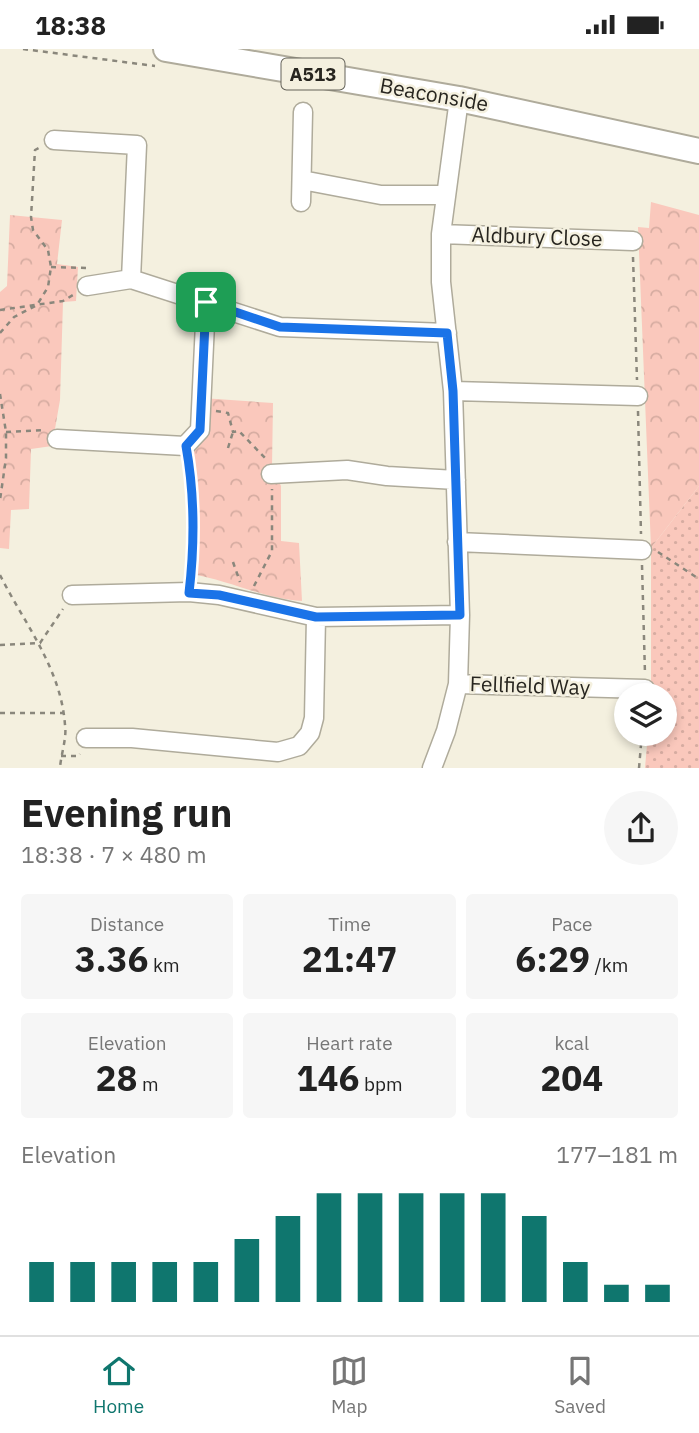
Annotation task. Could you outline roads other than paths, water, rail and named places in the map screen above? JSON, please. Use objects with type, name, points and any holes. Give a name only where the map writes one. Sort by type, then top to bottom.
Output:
[{"type":"highway","name":"Beaconside","points":[[166,49],[459,99],[699,151]]},
{"type":"street","points":[[432,768],[446,731],[458,684],[460,615],[453,391],[441,282],[441,234],[459,99]]},
{"type":"street","points":[[302,202],[303,112]]},
{"type":"street","points":[[54,140],[137,145],[131,279]]},
{"type":"street","points":[[302,180],[381,195],[446,195]]},
{"type":"street","name":"Aldbury Close","points":[[441,234],[633,241]]},
{"type":"street","points":[[86,286],[131,279],[280,327],[447,333]]},
{"type":"street","points":[[57,439],[186,446],[200,430],[206,302]]},
{"type":"street","points":[[453,391],[638,396]]},
{"type":"street","points":[[271,474],[347,470],[387,476],[456,480]]},
{"type":"street","points":[[457,542],[646,549]]},
{"type":"street","points":[[72,595],[219,595],[316,617],[460,615]]},
{"type":"street","points":[[86,738],[188,742],[258,752],[278,752],[299,746],[310,733],[314,717],[316,617]]},
{"type":"street","name":"Fellfield Way","points":[[458,684],[614,688]]}]
